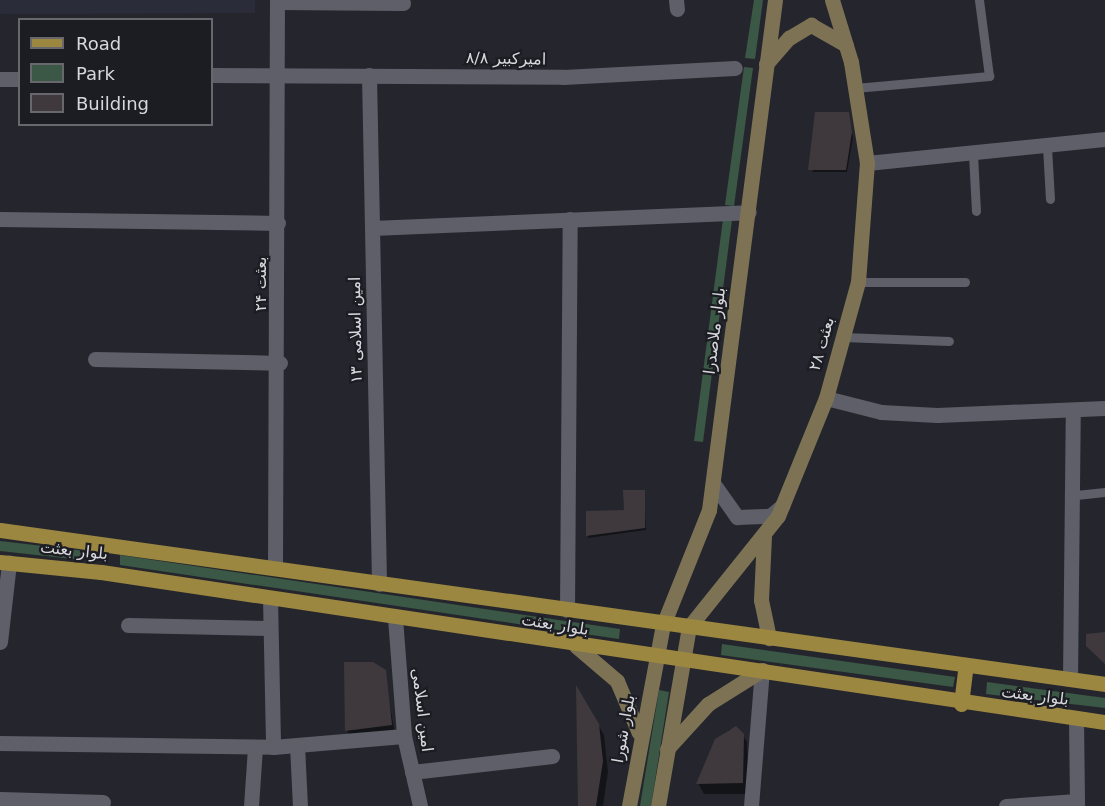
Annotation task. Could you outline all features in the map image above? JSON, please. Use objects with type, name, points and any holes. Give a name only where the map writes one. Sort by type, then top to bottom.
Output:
[{"type":"main road","name":"بلوار ملاصدرا","points":[[656,659],[663,625],[703,531],[713,483],[775,0]]},
{"type":"main road","name":"بعثت ۲۸","points":[[682,662],[689,627],[764,536],[782,506],[826,398],[858,282],[867,163],[846,45],[832,0]]},
{"type":"main road","points":[[766,64],[789,38],[811,26],[846,45]]},
{"type":"main road","name":"بلوار بعثت","points":[[0,530],[275,567],[663,625],[1105,684]]},
{"type":"main road","points":[[764,536],[761,600],[769,638]]},
{"type":"main road","name":"بلوار بعثت","points":[[5,562],[270,598],[656,659],[762,670],[961,704],[1105,722]]},
{"type":"main road","points":[[576,646],[616,681],[641,738]]},
{"type":"main road","name":"بلوار شورا","points":[[629,806],[656,659]]},
{"type":"main road","points":[[658,806],[682,662]]},
{"type":"main road","points":[[961,704],[966,666]]},
{"type":"main road","points":[[667,749],[708,704],[762,670]]},
{"type":"street","points":[[277,1],[403,3]]},
{"type":"street","name":"بعثت ۲۴","points":[[275,567],[279,363],[277,1]]},
{"type":"street","name":"امیرکبیر ۸/۸","points":[[213,75],[563,77],[735,68]]},
{"type":"street","name":"امین اسلامی ۱۳","points":[[369,75],[379,584]]},
{"type":"street","points":[[0,79],[18,79]]},
{"type":"street","points":[[867,163],[1047,147],[1105,139]]},
{"type":"street","points":[[372,228],[748,212]]},
{"type":"street","points":[[0,219],[278,223]]},
{"type":"street","points":[[567,610],[570,219]]},
{"type":"street","points":[[95,359],[279,363]]},
{"type":"street","points":[[826,398],[881,412],[937,415],[1105,408]]},
{"type":"street","points":[[1070,679],[1076,495],[1073,410]]},
{"type":"street","points":[[713,483],[737,517],[771,516],[782,506]]},
{"type":"street","points":[[0,642],[5,562]]},
{"type":"street","points":[[270,598],[273,747]]},
{"type":"street","name":"امین اسلامی","points":[[395,618],[404,736],[420,806]]},
{"type":"street","points":[[128,625],[270,628]]},
{"type":"street","points":[[751,806],[762,670]]},
{"type":"street","points":[[1006,806],[1077,804],[1076,719]]},
{"type":"street","points":[[0,743],[273,747],[404,736]]},
{"type":"street","points":[[297,745],[300,806]]},
{"type":"street","points":[[251,806],[255,747]]},
{"type":"street","points":[[412,772],[552,756]]},
{"type":"street","points":[[0,799],[103,802]]},
{"type":"lane","points":[[855,88],[989,76],[979,0]]},
{"type":"lane","points":[[1047,147],[1050,199]]},
{"type":"lane","points":[[973,154],[976,211]]},
{"type":"lane","points":[[858,282],[965,282]]},
{"type":"lane","points":[[843,337],[949,341]]},
{"type":"lane","points":[[1076,495],[1105,492]]},
{"type":"shaded area","points":[[0,0],[255,0],[255,13],[0,14]]},
{"type":"green space","points":[[754,0],[763,0],[755,59],[745,58]]},
{"type":"green space","points":[[744,67],[753,68],[734,206],[725,205]]},
{"type":"green space","points":[[723,219],[732,220],[703,442],[694,441]]},
{"type":"green space","points":[[0,541],[86,551],[82,560],[0,551]]},
{"type":"green space","points":[[120,555],[620,629],[619,639],[120,565]]},
{"type":"green space","points":[[722,644],[955,677],[953,687],[721,655]]},
{"type":"green space","points":[[987,682],[1105,698],[1105,708],[986,694]]},
{"type":"green space","points":[[659,690],[669,692],[651,806],[640,806]]},
{"type":"building","points":[[815,112],[849,112],[852,132],[846,170],[808,170]]},
{"type":"building","points":[[623,490],[645,490],[645,528],[586,536],[586,511],[624,510]]},
{"type":"building","points":[[1105,632],[1105,664],[1086,646],[1086,634]]},
{"type":"building","points":[[344,662],[373,662],[386,670],[392,725],[345,731]]},
{"type":"building","points":[[576,685],[599,724],[603,761],[596,806],[578,806]]},
{"type":"building","points":[[736,726],[744,734],[743,783],[696,784],[715,739]]}]
